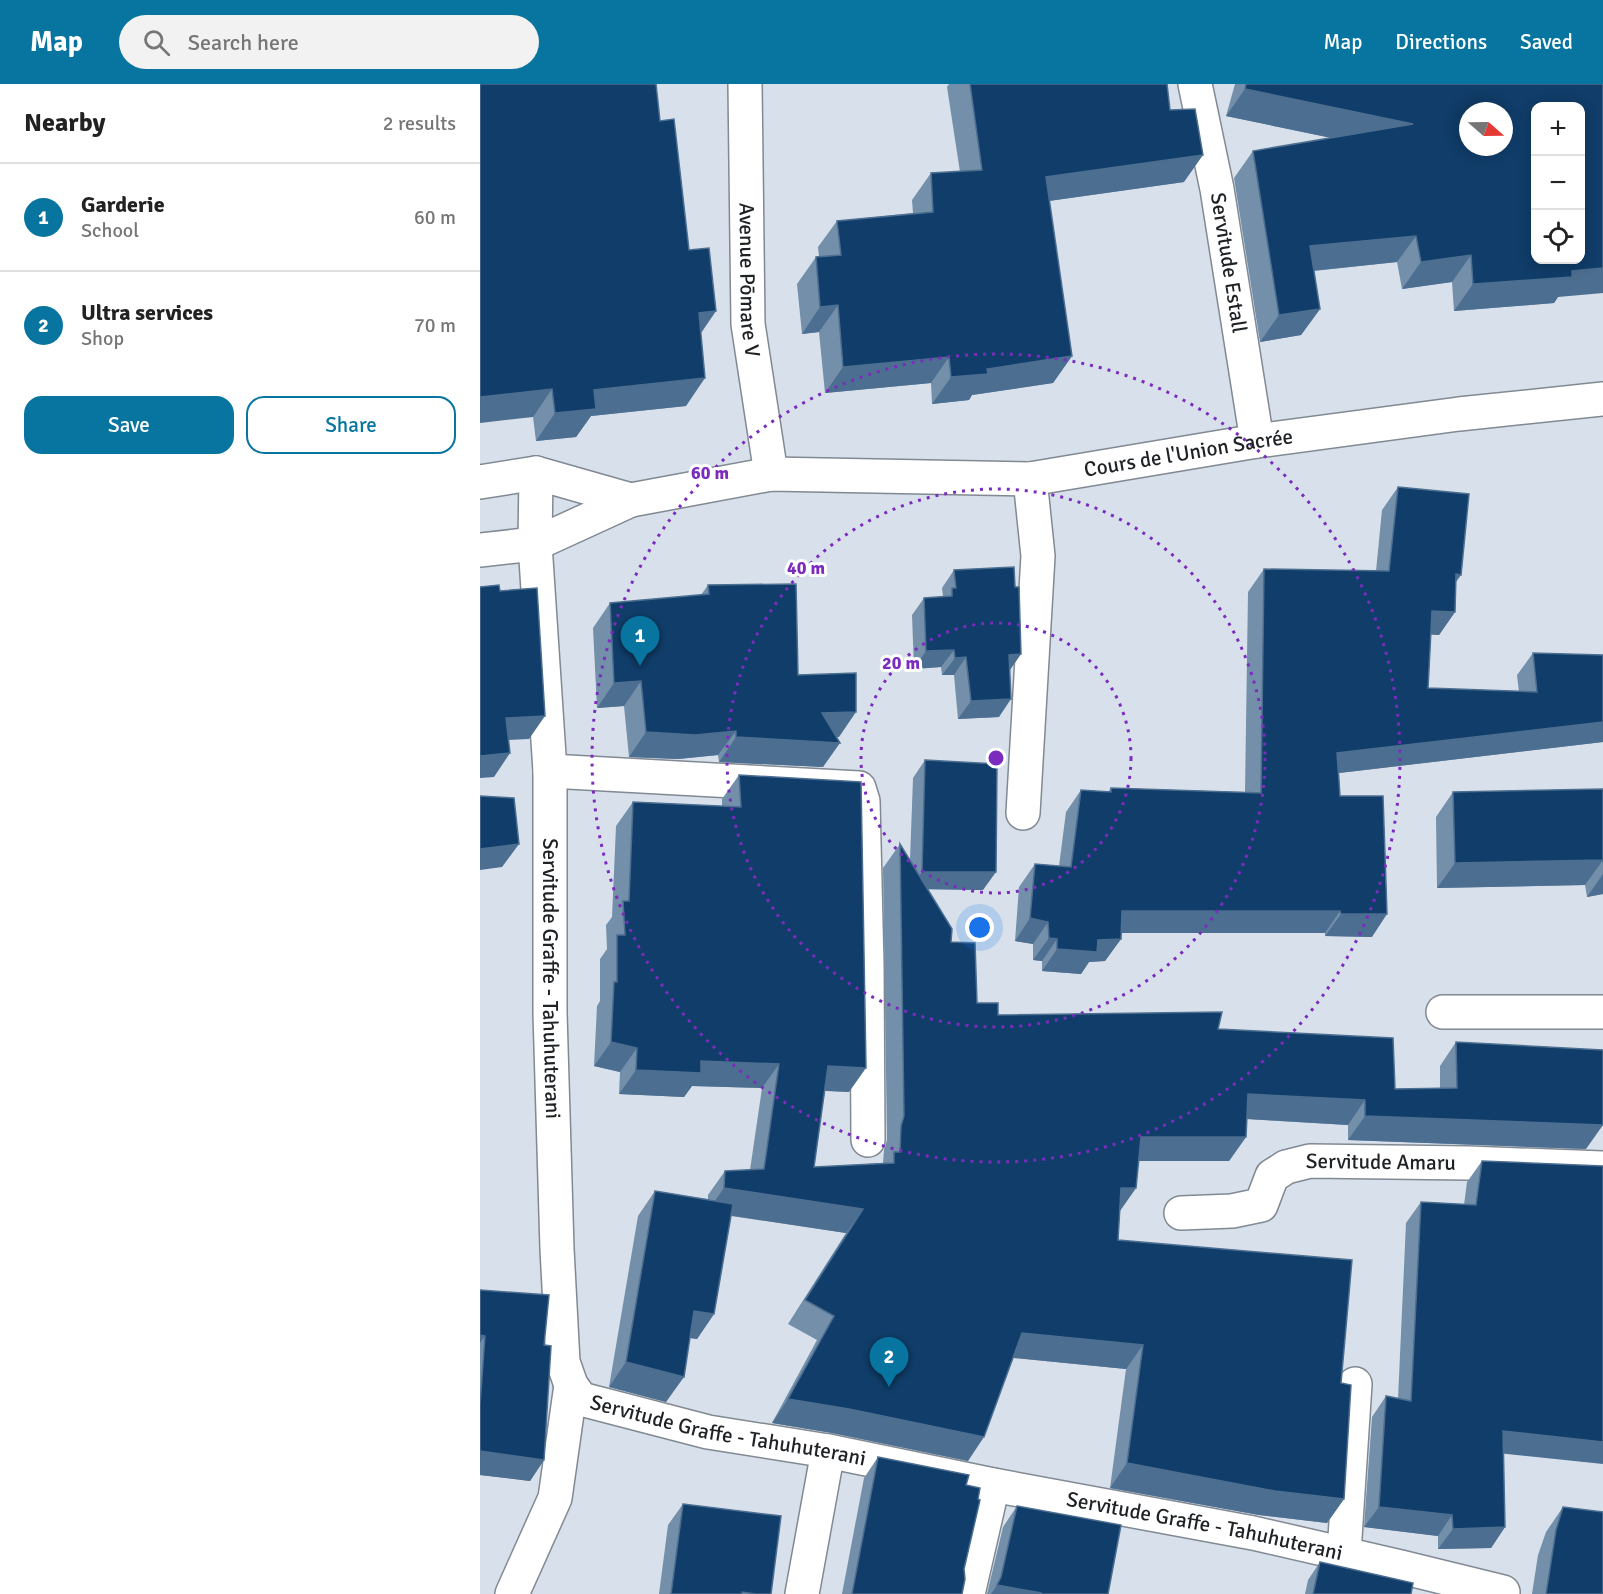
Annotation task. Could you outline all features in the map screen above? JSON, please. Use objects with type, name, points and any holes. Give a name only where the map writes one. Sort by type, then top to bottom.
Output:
[{"type":"street","name":"Avenue Pōmare V","points":[[745,84],[748,324],[771,474]]},
{"type":"street","name":"Servitude Estall","points":[[1196,84],[1217,189],[1257,441]]},
{"type":"street","name":"Cours de l'Union Sacrée","points":[[631,500],[771,474],[1030,480],[1257,441],[1459,414],[1603,399]]},
{"type":"street","points":[[480,482],[536,473],[631,500]]},
{"type":"street","name":"Servitude Graffe - Tahuhuterani","points":[[536,473],[535,544],[550,771],[550,1013],[557,1250],[563,1362],[571,1385],[581,1399],[708,1432],[828,1451],[993,1485],[1253,1533],[1503,1592]]},
{"type":"street","points":[[1023,813],[1038,556],[1030,480]]},
{"type":"street","points":[[480,550],[535,544],[631,500]]},
{"type":"street","points":[[550,771],[859,788],[863,801],[867,930],[868,1140]]},
{"type":"street","points":[[1443,1012],[1603,1012]]},
{"type":"street","name":"Servitude Amaru","points":[[1180,1213],[1232,1211],[1261,1205],[1272,1176],[1286,1167],[1310,1161],[1468,1162],[1603,1168]]},
{"type":"street","points":[[1344,1553],[1355,1384]]},
{"type":"street","points":[[512,1594],[555,1498],[571,1385]]},
{"type":"street","points":[[802,1594],[828,1451]]},
{"type":"street","points":[[968,1594],[993,1485]]},
{"type":"building","points":[[480,84],[656,84],[660,121],[674,119],[689,250],[709,248],[716,311],[699,313],[705,378],[594,390],[596,409],[555,413],[552,389],[480,397]]},
{"type":"building","points":[[970,84],[1167,84],[1170,110],[1195,109],[1203,155],[1046,177],[1072,356],[987,369],[988,374],[951,377],[949,357],[843,367],[838,305],[820,307],[816,257],[841,255],[837,221],[933,212],[931,173],[982,170]]},
{"type":"building","points":[[1246,84],[1603,84],[1603,268],[1572,271],[1572,277],[1473,284],[1471,255],[1421,262],[1416,236],[1310,246],[1320,309],[1279,315],[1253,151],[1413,124],[1245,89]]},
{"type":"building","points":[[1398,487],[1469,494],[1461,575],[1456,574],[1455,612],[1432,611],[1428,688],[1537,692],[1533,653],[1603,655],[1603,722],[1337,753],[1340,796],[1383,796],[1387,914],[1341,914],[1340,911],[1122,911],[1121,939],[1098,940],[1097,952],[1057,949],[1057,939],[1049,938],[1048,922],[1030,918],[1035,864],[1071,867],[1081,790],[1111,792],[1111,788],[1261,793],[1264,569],[1389,571]]},
{"type":"building","points":[[1014,567],[1015,587],[1019,587],[1021,654],[1009,655],[1011,699],[971,701],[966,657],[955,658],[954,650],[926,651],[924,598],[952,596],[952,588],[956,588],[954,570]]},
{"type":"building","points":[[796,584],[798,675],[856,673],[856,712],[822,713],[840,743],[736,737],[736,731],[695,735],[646,732],[641,681],[614,683],[610,603],[709,594],[708,585]]},
{"type":"building","points":[[499,585],[500,591],[537,588],[545,716],[506,718],[510,753],[480,756],[480,587]]},
{"type":"building","points":[[925,760],[997,764],[996,872],[922,872]]},
{"type":"building","points":[[739,775],[861,782],[866,1068],[828,1066],[814,1167],[894,1163],[894,1152],[900,1152],[901,1126],[904,1116],[900,844],[952,929],[951,942],[975,943],[977,1003],[998,1003],[998,1015],[1222,1012],[1218,1029],[1393,1038],[1395,1089],[1457,1088],[1456,1042],[1603,1050],[1603,1125],[1365,1116],[1365,1100],[1248,1094],[1246,1137],[1141,1137],[1136,1188],[1121,1188],[1118,1240],[1352,1260],[1341,1383],[1351,1385],[1344,1499],[1275,1491],[1127,1463],[1143,1345],[1022,1333],[984,1437],[788,1399],[834,1316],[805,1300],[863,1209],[724,1188],[725,1171],[764,1169],[779,1064],[701,1061],[701,1073],[636,1070],[637,1048],[611,1042],[614,982],[617,982],[617,935],[625,935],[623,901],[629,901],[633,802],[741,807]]},
{"type":"building","points":[[1603,789],[1603,860],[1455,863],[1453,792]]},
{"type":"building","points":[[480,796],[514,798],[519,844],[480,849]]},
{"type":"building","points":[[1482,1161],[1603,1166],[1603,1442],[1503,1431],[1505,1527],[1453,1529],[1452,1515],[1379,1507],[1386,1396],[1411,1401],[1421,1202],[1476,1205]]},
{"type":"building","points":[[655,1191],[733,1204],[714,1314],[694,1311],[684,1377],[626,1362]]},
{"type":"building","points":[[480,1290],[549,1295],[544,1345],[551,1346],[544,1460],[480,1451],[480,1405],[485,1336],[480,1335]]},
{"type":"building","points":[[878,1457],[969,1475],[966,1485],[980,1488],[978,1499],[980,1500],[964,1569],[962,1594],[852,1594]]},
{"type":"building","points":[[683,1504],[781,1516],[771,1594],[742,1592],[742,1594],[671,1594]]},
{"type":"building","points":[[1017,1506],[1121,1525],[1108,1594],[1041,1594],[997,1585],[1001,1577]]},
{"type":"building","points":[[1563,1507],[1603,1512],[1603,1594],[1546,1594],[1556,1530]]},
{"type":"building","points":[[1320,1562],[1413,1583],[1411,1594],[1313,1594]]},
{"type":"place","name":"Garderie","points":[[640,666]]},
{"type":"place","name":"Ultra services","points":[[889,1387]]}]
